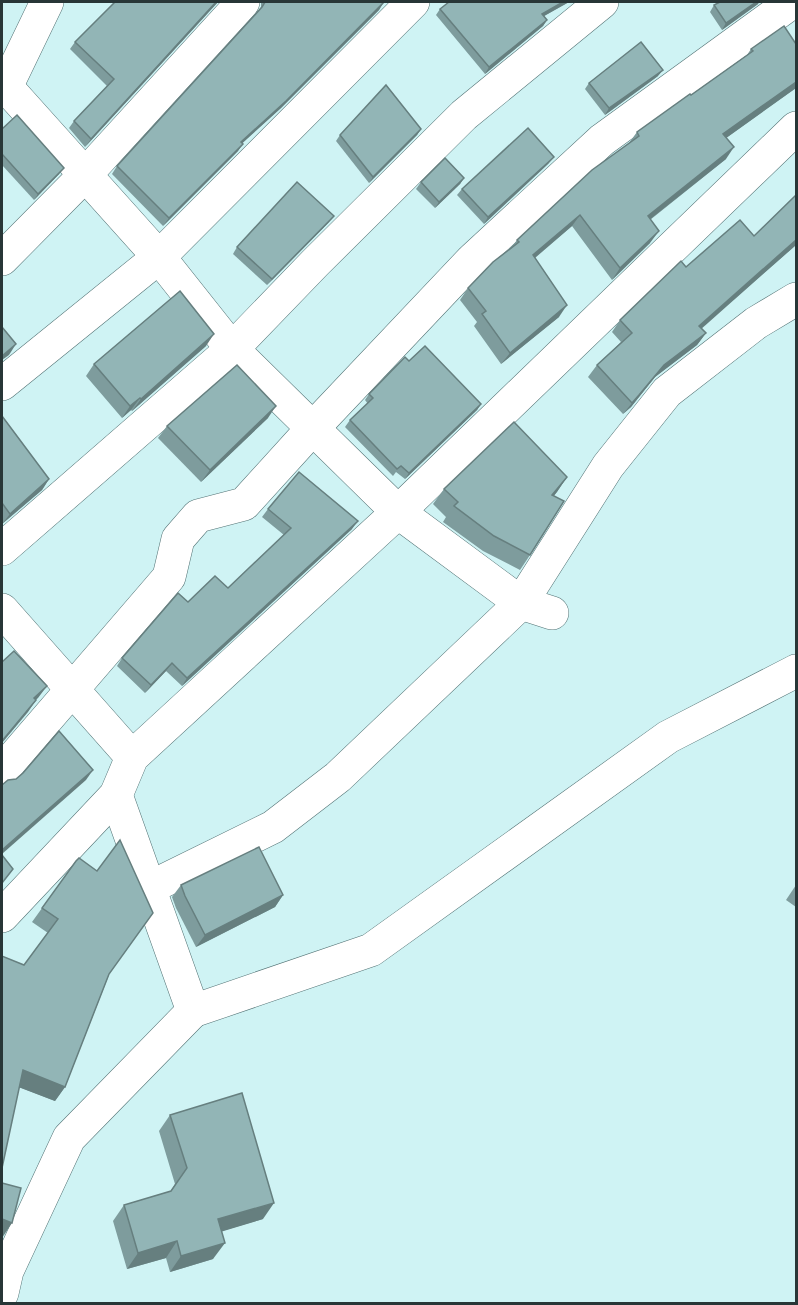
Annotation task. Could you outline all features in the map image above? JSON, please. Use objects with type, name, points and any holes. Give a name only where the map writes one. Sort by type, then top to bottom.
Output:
[{"type":"street","points":[[47,2],[3,87],[159,257],[232,349],[398,512],[521,603],[552,613]]},
{"type":"street","points":[[2,259],[85,175],[243,2]]},
{"type":"street","points":[[2,384],[159,257],[413,2]]},
{"type":"street","points":[[2,549],[232,349],[464,115],[602,2]]},
{"type":"street","points":[[2,771],[169,577],[178,539],[198,516],[244,504],[312,428],[472,260],[602,140],[792,2]]},
{"type":"street","points":[[2,916],[116,795],[132,757],[398,512],[796,128]]},
{"type":"street","points":[[149,888],[273,827],[338,777],[521,603],[608,466],[667,392],[756,323],[796,299]]},
{"type":"street","points":[[2,610],[132,757]]},
{"type":"street","points":[[3,1278],[69,1138],[193,1011],[371,950],[668,736],[796,671]]},
{"type":"street","points":[[116,795],[193,1011]]},
{"type":"building","points":[[115,2],[216,2],[91,139],[74,121],[114,79],[75,42]]},
{"type":"building","points":[[265,2],[384,2],[286,101],[241,142],[243,144],[169,218],[117,166]]},
{"type":"building","points":[[449,2],[563,2],[542,14],[547,20],[489,67],[440,9]]},
{"type":"building","points":[[720,2],[756,2],[726,23],[714,5]]},
{"type":"building","points":[[784,26],[796,44],[796,82],[723,134],[734,147],[648,216],[659,231],[620,268],[580,215],[533,255],[567,305],[510,353],[482,314],[486,311],[468,288],[493,262],[519,242],[517,240],[592,170],[639,136],[637,132],[753,51],[751,49]]},
{"type":"building","points":[[641,42],[663,70],[609,108],[589,83]]},
{"type":"building","points":[[386,85],[421,129],[373,177],[340,135]]},
{"type":"building","points":[[17,115],[64,168],[38,194],[2,154],[2,129]]},
{"type":"building","points":[[528,128],[554,157],[488,217],[462,189]]},
{"type":"building","points":[[445,158],[464,178],[439,202],[421,182]]},
{"type":"building","points":[[297,182],[334,216],[272,279],[237,247]]},
{"type":"building","points":[[796,195],[796,240],[699,326],[706,333],[664,365],[632,403],[597,365],[632,333],[620,320],[681,261],[686,267],[740,220],[754,236]]},
{"type":"building","points":[[180,291],[214,334],[141,399],[130,406],[94,364]]},
{"type":"building","points":[[2,327],[16,344],[2,356]]},
{"type":"building","points":[[425,346],[481,404],[409,473],[401,466],[397,469],[350,420],[373,398],[369,394],[405,357],[409,361]]},
{"type":"building","points":[[237,365],[276,406],[210,470],[167,426]]},
{"type":"building","points":[[2,416],[49,479],[10,514],[2,503]]},
{"type":"building","points":[[514,422],[567,477],[552,495],[564,501],[530,555],[494,536],[454,506],[458,502],[444,489]]},
{"type":"building","points":[[299,472],[358,521],[187,678],[172,663],[151,685],[122,658],[178,593],[188,602],[215,576],[228,588],[291,528],[268,509]]},
{"type":"building","points":[[14,651],[47,686],[34,698],[36,700],[2,741],[2,662]]},
{"type":"building","points":[[59,731],[93,770],[2,850],[2,785],[23,773]]},
{"type":"building","points":[[120,840],[153,913],[109,974],[65,1087],[23,1070],[2,1168],[2,956],[24,965],[58,919],[42,908],[76,861],[79,858],[97,871]]},
{"type":"building","points":[[259,847],[283,895],[205,935],[181,885]]},
{"type":"building","points":[[2,855],[13,869],[2,883]]},
{"type":"building","points":[[242,1093],[274,1203],[218,1219],[225,1243],[181,1256],[177,1241],[138,1253],[124,1205],[171,1191],[187,1168],[170,1115]]},
{"type":"building","points":[[2,1183],[21,1188],[12,1223],[2,1219]]}]
